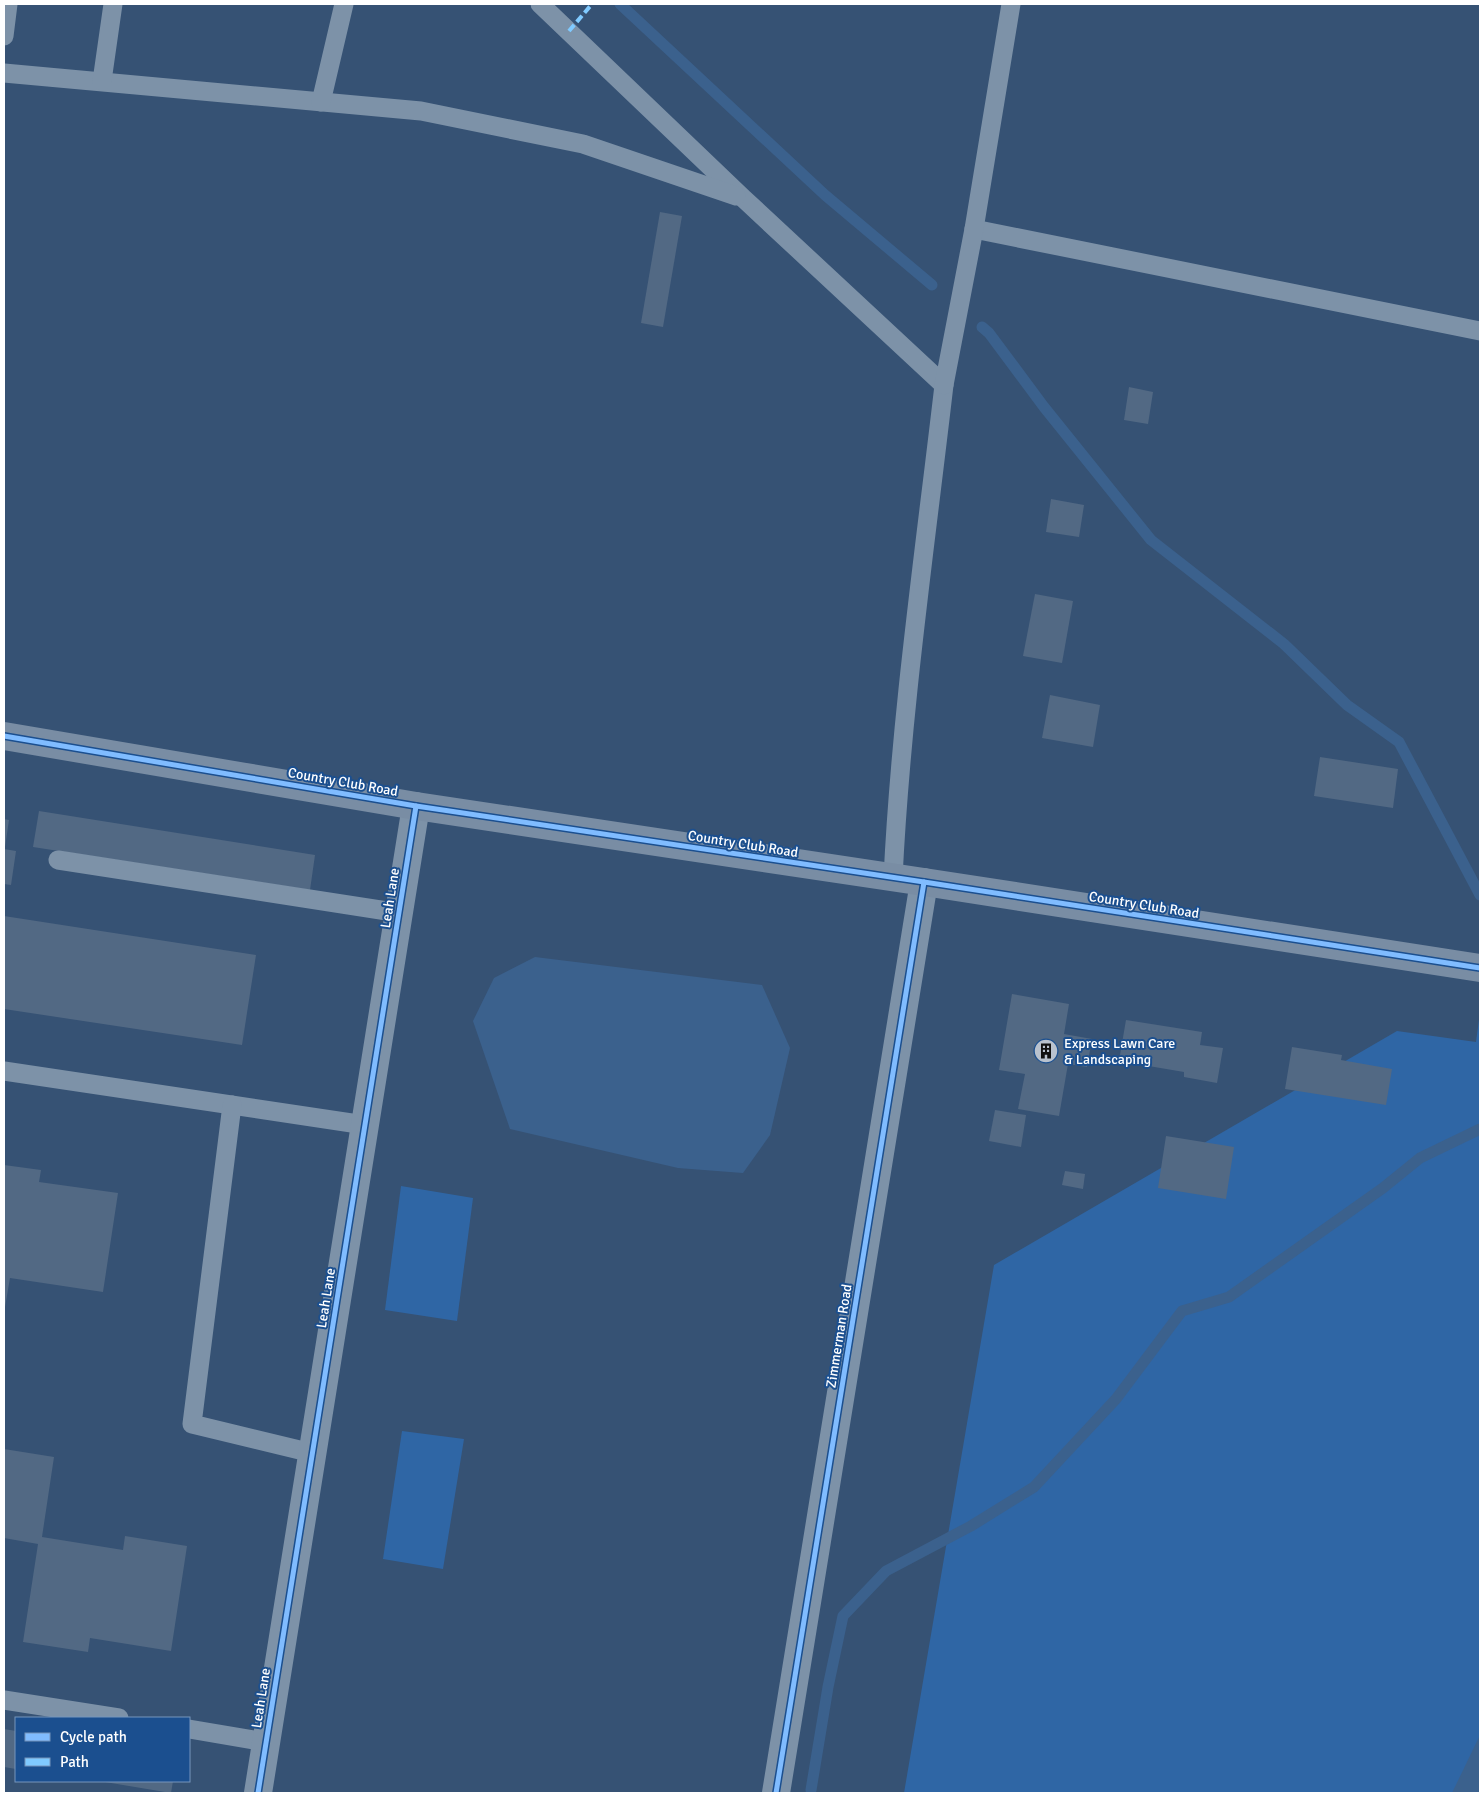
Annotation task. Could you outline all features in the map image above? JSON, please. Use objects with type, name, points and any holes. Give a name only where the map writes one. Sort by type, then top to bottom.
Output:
[{"type":"street","name":"Country Club Road","points":[[4,736],[416,806],[1480,968]]},
{"type":"street","name":"Leah Lane","points":[[258,1793],[416,806]]},
{"type":"street","name":"Zimmerman Road","points":[[776,1793],[924,882]]},
{"type":"lane","points":[[4,36],[8,4]]},
{"type":"lane","points":[[102,81],[113,4]]},
{"type":"lane","points":[[321,102],[344,4]]},
{"type":"lane","points":[[540,4],[743,198],[944,385]]},
{"type":"lane","points":[[893,878],[895,830],[909,687],[944,385],[974,228],[1011,4]]},
{"type":"lane","points":[[4,73],[421,111],[583,144],[743,198]]},
{"type":"lane","points":[[974,228],[1480,331]]},
{"type":"lane","points":[[58,860],[400,913]]},
{"type":"lane","points":[[4,1071],[365,1125]]},
{"type":"lane","points":[[232,1105],[192,1424],[312,1453]]},
{"type":"lane","points":[[4,1700],[112,1717]]},
{"type":"lane","points":[[190,1730],[266,1742]]},
{"type":"shaded area","points":[[535,957],[762,985],[790,1048],[770,1135],[743,1173],[678,1168],[510,1129],[473,1021],[494,978]]},
{"type":"shaded area","points":[[1480,1012],[1480,1793],[904,1793],[994,1265],[1397,1031],[1476,1042]]},
{"type":"shaded area","points":[[401,1186],[473,1198],[457,1321],[385,1310]]},
{"type":"shaded area","points":[[402,1431],[464,1439],[443,1569],[383,1559]]},
{"type":"shaded area","points":[[1480,1735],[1480,1793],[1452,1793]]},
{"type":"building","points":[[660,212],[682,216],[663,327],[641,323]]},
{"type":"building","points":[[1129,387],[1153,392],[1148,424],[1124,420]]},
{"type":"building","points":[[1051,499],[1084,505],[1079,537],[1046,532]]},
{"type":"building","points":[[1035,594],[1073,601],[1062,663],[1023,656]]},
{"type":"building","points":[[1050,695],[1100,705],[1093,747],[1042,738]]},
{"type":"building","points":[[1320,757],[1398,769],[1393,808],[1314,796]]},
{"type":"building","points":[[39,811],[315,855],[310,890],[33,847]]},
{"type":"building","points":[[4,819],[9,820],[5,847],[4,847]]},
{"type":"building","points":[[4,849],[16,851],[11,885],[4,884]]},
{"type":"building","points":[[4,916],[256,955],[242,1045],[4,1009]]},
{"type":"building","name":"Express Lawn Care & Landscaping","points":[[1012,994],[1069,1004],[1064,1034],[1092,1039],[1087,1067],[1068,1064],[1059,1116],[1018,1109],[1025,1074],[999,1070]]},
{"type":"building","points":[[1126,1020],[1202,1032],[1200,1045],[1223,1048],[1217,1083],[1184,1077],[1184,1072],[1119,1061]]},
{"type":"building","points":[[1292,1047],[1342,1055],[1341,1060],[1392,1069],[1386,1105],[1285,1089]]},
{"type":"building","points":[[995,1110],[1026,1115],[1021,1147],[989,1141]]},
{"type":"building","points":[[1166,1136],[1234,1147],[1226,1199],[1158,1188]]},
{"type":"building","points":[[4,1165],[41,1170],[39,1182],[118,1193],[103,1292],[10,1278],[4,1313]]},
{"type":"building","points":[[1065,1171],[1085,1174],[1083,1189],[1062,1185]]},
{"type":"building","points":[[4,1449],[54,1457],[42,1537],[123,1550],[125,1536],[187,1546],[171,1651],[90,1638],[88,1652],[23,1642],[38,1544],[4,1538]]},
{"type":"building","points":[[4,1729],[15,1731],[15,1769],[4,1767]]},
{"type":"building","points":[[105,1782],[173,1782],[171,1793]]},
{"type":"waterway","points":[[620,4],[825,195],[932,285]]},
{"type":"waterway","points":[[982,327],[989,333],[1044,407],[1151,540],[1284,644],[1347,705],[1399,742],[1480,895]]},
{"type":"waterway","points":[[811,1790],[828,1687],[843,1616],[886,1571],[971,1526],[1034,1487],[1116,1399],[1182,1311],[1229,1297],[1383,1188],[1420,1158],[1480,1129]]},
{"type":"marked path","points":[[569,31],[592,4]]},
{"type":"cycle path","points":[[4,736],[416,806],[1480,968]]},
{"type":"cycle path","points":[[258,1793],[416,806]]},
{"type":"cycle path","points":[[776,1793],[924,882]]},
{"type":"place","name":"Express Lawn Care & Landscaping","points":[[1046,1051]]}]
